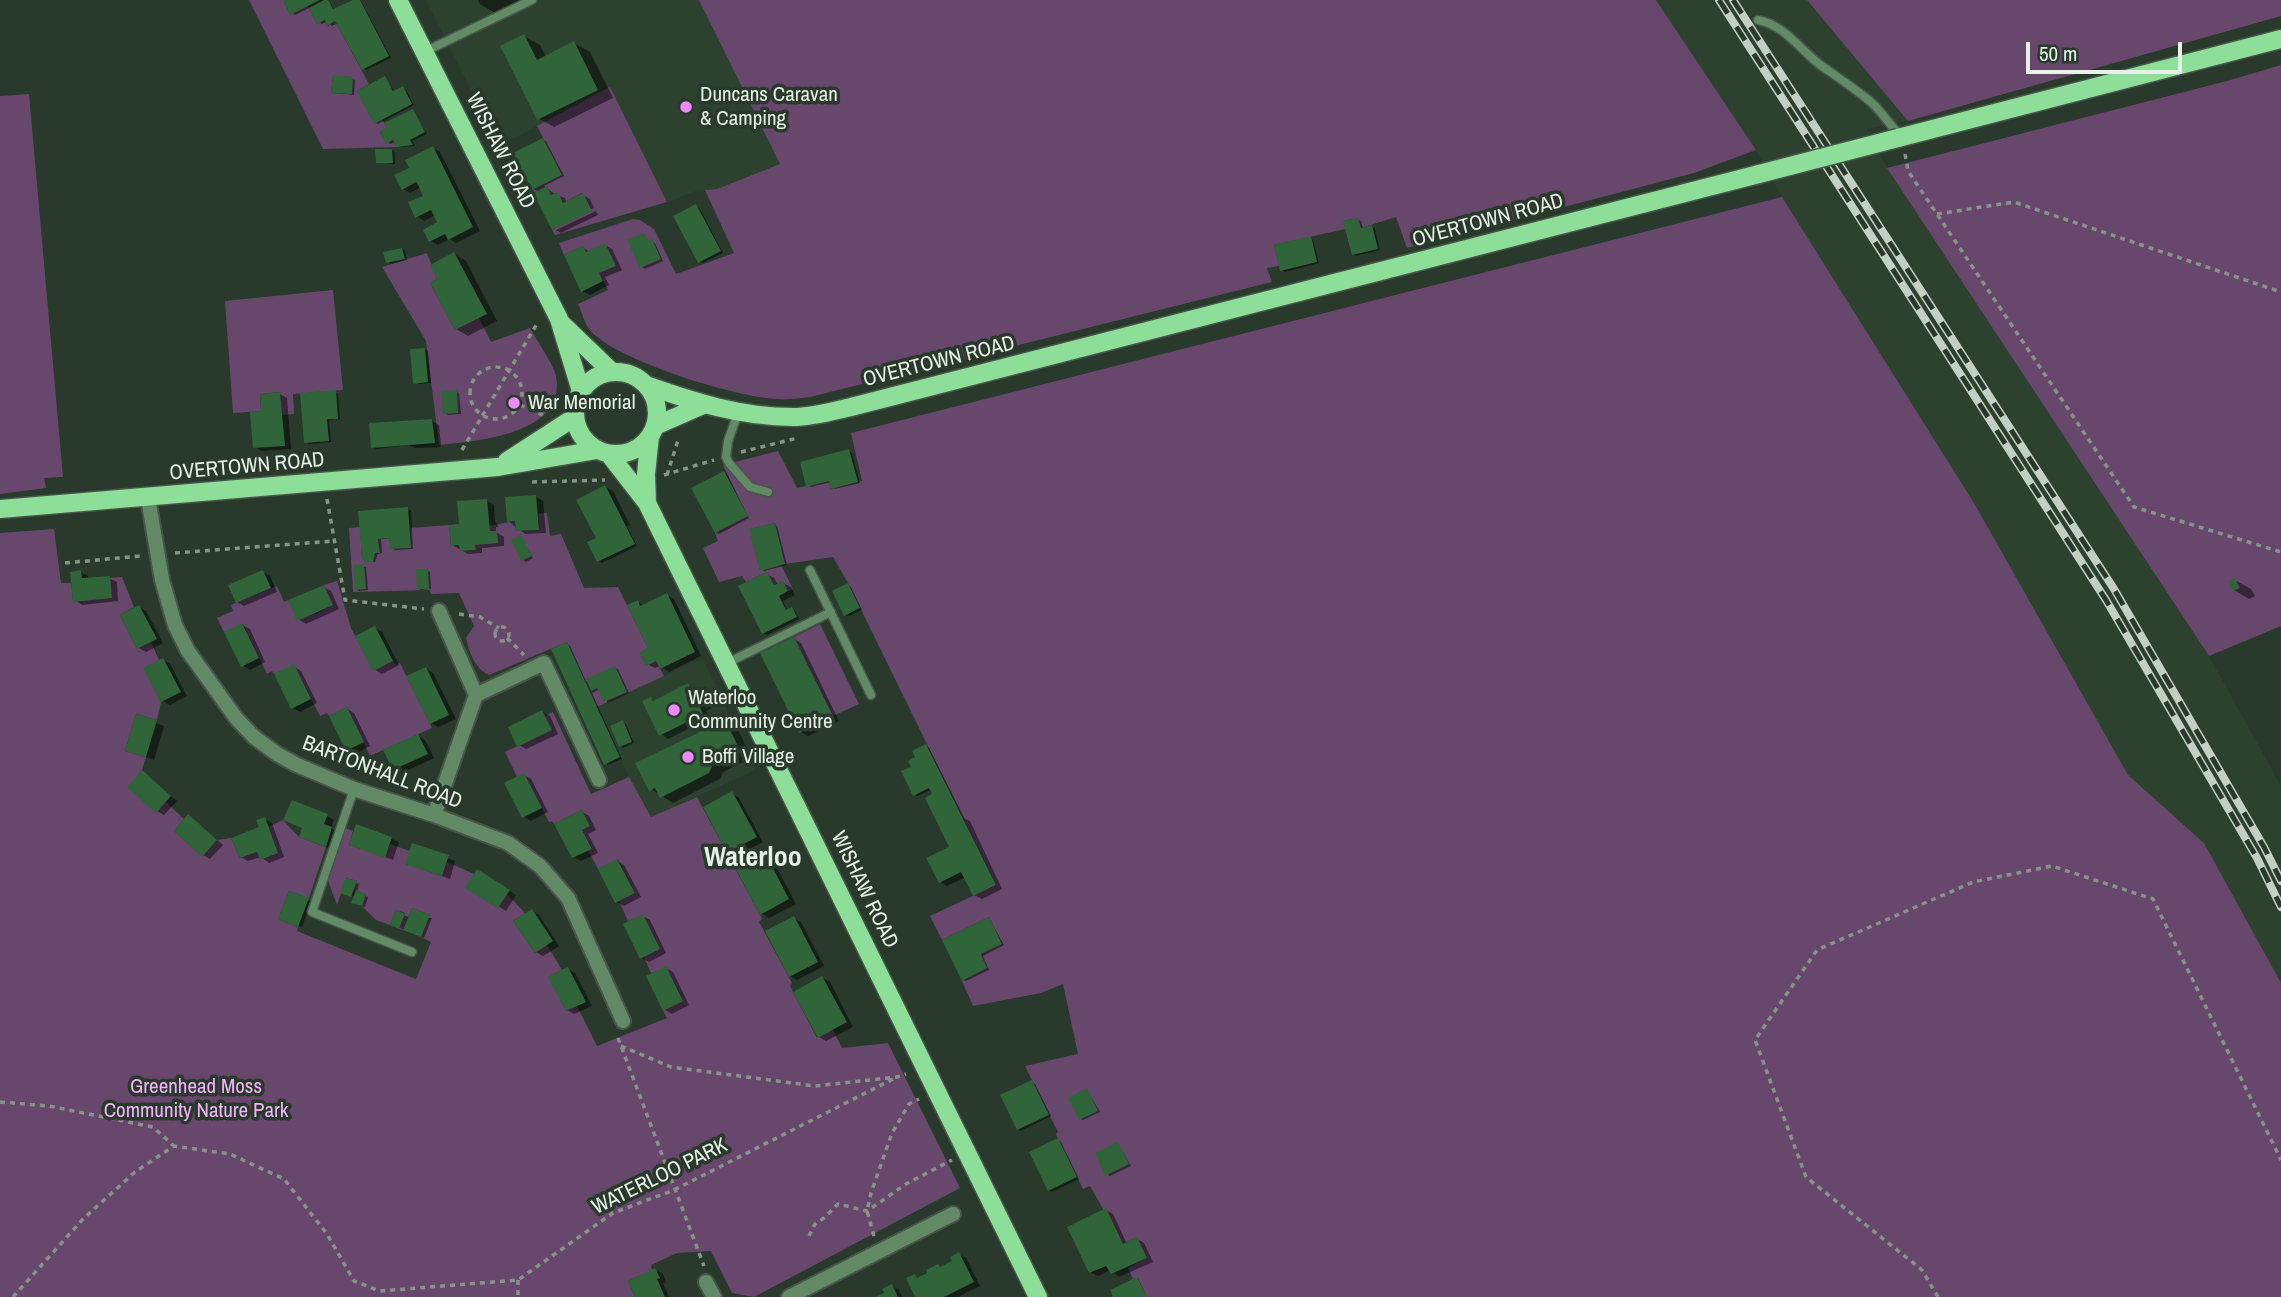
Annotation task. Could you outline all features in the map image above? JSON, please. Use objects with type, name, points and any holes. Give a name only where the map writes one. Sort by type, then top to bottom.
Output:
[{"type":"main road","name":"WISHAW ROAD","points":[[398,0],[549,297],[561,323],[580,391]]},
{"type":"main road","name":"OVERTOWN ROAD","points":[[646,385],[703,405],[738,413],[795,417],[851,407],[2281,39]]},
{"type":"main road","name":"WISHAW ROAD","points":[[561,323],[612,372]]},
{"type":"main road","points":[[653,431],[656,404],[646,385],[636,377],[612,372],[600,375],[580,391],[575,404],[578,430],[586,442],[603,452],[622,454],[635,450],[653,431],[703,405]]},
{"type":"main road","name":"OVERTOWN ROAD","points":[[498,467],[575,417]]},
{"type":"main road","name":"WISHAW ROAD","points":[[647,503],[646,474],[653,431]]},
{"type":"main road","name":"WISHAW ROAD","points":[[603,452],[647,503],[1038,1297]]},
{"type":"main road","name":"OVERTOWN ROAD","points":[[0,509],[498,467],[603,452]]},
{"type":"street","name":"BARTONHALL ROAD","points":[[148,498],[162,580],[175,625],[188,651],[236,718],[254,737],[277,754],[354,789],[508,843],[540,866],[568,898],[623,1021]]},
{"type":"street","points":[[434,815],[475,695],[439,611]]},
{"type":"street","points":[[475,695],[544,663],[599,780]]},
{"type":"street","points":[[789,1297],[953,1214]]},
{"type":"street","points":[[706,1282],[713,1297]]},
{"type":"lane","points":[[424,53],[532,0]]},
{"type":"lane","points":[[1758,20],[1770,22],[1790,36],[1817,62],[1874,104],[1900,138]]},
{"type":"lane","points":[[738,413],[728,441],[726,457],[750,487],[768,492]]},
{"type":"lane","points":[[810,570],[871,695]]},
{"type":"lane","points":[[725,664],[831,612]]},
{"type":"lane","points":[[354,789],[312,912],[412,952]]},
{"type":"path","points":[[1900,138],[1908,171],[2134,507],[2281,552]]},
{"type":"path","points":[[1937,214],[2014,202],[2281,292]]},
{"type":"path","points":[[449,471],[533,333],[549,297]]},
{"type":"path","points":[[492,367],[510,370],[521,383],[522,399],[519,407],[507,417],[491,418],[483,415],[476,410],[472,401],[472,383],[484,370],[492,367]]},
{"type":"path","points":[[667,475],[681,431]]},
{"type":"path","points":[[646,474],[667,475],[810,435]]},
{"type":"path","points":[[519,483],[604,480],[626,476]]},
{"type":"path","points":[[324,483],[345,600],[480,617],[499,628]]},
{"type":"path","points":[[65,563],[334,541]]},
{"type":"path","points":[[1938,1297],[1922,1270],[1806,1177],[1755,1040],[1817,950],[1973,882],[2052,866],[2153,899],[2281,1160]]},
{"type":"path","points":[[623,1021],[617,1034],[705,1269],[706,1282]]},
{"type":"path","points":[[621,1046],[671,1067],[815,1086],[897,1077],[925,1068]]},
{"type":"path","name":"WATERLOO PARK","points":[[518,1280],[613,1213],[674,1190],[897,1077]]},
{"type":"path","points":[[878,1252],[867,1211],[892,1133],[909,1104],[935,1090]]},
{"type":"path","points":[[0,1102],[49,1106],[153,1127],[174,1146],[230,1154],[284,1179],[327,1234],[354,1281],[380,1292],[385,1297]]},
{"type":"path","points":[[13,1297],[83,1219],[135,1172],[174,1146]]},
{"type":"path","points":[[808,1236],[814,1224],[838,1204],[867,1211],[906,1184],[966,1152]]},
{"type":"path","points":[[380,1292],[518,1280],[518,1297]]},
{"type":"shaded area","name":"Duncans Caravan & Camping","points":[[426,0],[699,0],[780,164],[717,189],[696,191],[667,202],[610,88],[499,146]]},
{"type":"shaded area","points":[[1656,0],[1807,0],[1908,121],[1867,129],[1887,168],[2209,656],[2281,786],[2281,983],[2204,843],[2128,775],[1974,503],[1782,197],[1756,150]]},
{"type":"shaded area","points":[[703,658],[756,770],[651,817],[629,777],[597,707]]},
{"type":"green space","points":[[249,0],[287,0],[284,2],[290,15],[308,6],[317,24],[325,21],[328,26],[335,21],[369,84],[357,91],[374,123],[382,119],[387,128],[380,132],[386,143],[393,140],[396,147],[323,149]],"holes":[[[333,76],[352,77],[352,94],[331,93]]]},
{"type":"green space","points":[[699,0],[1656,0],[1756,150],[1694,173],[1407,248],[1396,217],[1361,228],[1358,218],[1344,221],[1345,229],[1274,245],[1279,266],[1267,268],[1272,282],[810,397],[759,397],[707,385],[649,365],[602,341],[589,329],[578,304],[608,290],[599,273],[616,265],[586,252],[583,246],[564,255],[559,243],[633,219],[640,220],[654,229],[676,274],[734,253],[705,190],[717,189],[780,164]]},
{"type":"green space","points":[[1807,0],[2281,0],[2281,16],[1908,121]]},
{"type":"green space","points":[[2281,65],[2281,626],[2209,656],[1887,168]]},
{"type":"green space","points":[[610,87],[667,202],[555,235],[552,230],[591,211],[582,193],[563,203],[558,193],[551,195],[547,186],[533,193],[532,190],[562,175],[537,126]]},
{"type":"green space","points":[[29,94],[63,477],[44,478],[46,488],[0,494],[0,96]]},
{"type":"green space","points":[[1782,197],[1974,503],[2128,775],[2204,843],[2281,983],[2281,1297],[1147,1297],[1138,1278],[1133,1279],[1128,1268],[1147,1258],[1137,1237],[1123,1244],[1090,1186],[1083,1189],[1025,1066],[1078,1054],[1063,984],[1041,993],[973,1006],[962,981],[987,968],[981,954],[1002,943],[989,917],[942,940],[930,916],[996,885],[833,557],[785,564],[775,523],[750,529],[760,570],[781,565],[793,589],[788,591],[783,581],[774,585],[767,572],[746,582],[742,576],[719,582],[703,548],[718,541],[715,533],[747,516],[723,465],[778,451],[797,488],[829,481],[831,489],[862,481],[851,433]]},
{"type":"green space","points":[[427,253],[437,279],[430,283],[455,330],[479,318],[491,342],[530,328],[556,376],[556,395],[548,411],[534,422],[496,437],[439,445],[426,341],[382,267]]},
{"type":"green space","points":[[333,290],[343,390],[293,394],[294,414],[282,415],[280,392],[260,394],[261,411],[233,413],[225,301]]},
{"type":"green space","points":[[547,513],[550,536],[561,534],[584,588],[618,587],[648,648],[640,653],[646,665],[656,661],[664,676],[597,707],[567,642],[489,675],[473,660],[466,638],[474,626],[459,593],[431,594],[430,590],[353,592],[349,528],[360,527],[362,558],[366,562],[372,562],[375,553],[380,552],[378,539],[389,538],[391,549],[411,548],[410,528],[449,525],[451,546],[459,545],[460,551],[475,550],[475,545],[490,531],[489,526],[515,521],[516,531],[539,530],[538,514]]},
{"type":"green space","name":"Greenhead Moss Community Nature Park","points":[[54,529],[61,583],[71,583],[73,601],[110,578],[122,577],[134,607],[120,615],[137,649],[151,642],[159,660],[144,668],[161,702],[157,720],[136,714],[125,751],[146,757],[142,770],[166,802],[184,819],[174,831],[202,856],[217,840],[231,838],[240,858],[257,852],[278,853],[268,827],[283,820],[299,837],[326,847],[309,898],[289,891],[278,919],[298,927],[297,931],[416,979],[431,942],[421,937],[430,915],[412,908],[403,930],[399,929],[405,913],[396,910],[390,925],[376,920],[362,906],[366,894],[354,890],[357,881],[346,878],[337,905],[327,878],[345,828],[353,831],[349,845],[385,857],[390,844],[410,851],[406,864],[442,876],[447,862],[474,874],[466,888],[498,908],[507,894],[525,913],[513,921],[535,953],[547,945],[562,970],[549,977],[566,1011],[577,1006],[597,1046],[667,1018],[663,1011],[683,1000],[666,967],[651,973],[644,957],[660,949],[643,915],[628,921],[619,901],[635,893],[618,859],[598,869],[588,850],[592,848],[582,830],[590,825],[582,810],[554,824],[549,822],[524,774],[517,777],[505,752],[552,730],[545,716],[553,712],[591,794],[629,777],[651,817],[697,797],[762,919],[759,922],[792,983],[790,985],[793,992],[817,1038],[833,1030],[842,1048],[888,1043],[960,1188],[754,1297],[732,1293],[711,1251],[677,1253],[651,1265],[652,1270],[628,1281],[635,1297],[0,1297],[0,533]]},
{"type":"green space","points":[[337,581],[351,628],[373,670],[393,661],[395,665],[400,663],[432,728],[370,756],[347,707],[329,716],[327,713],[320,716],[294,665],[274,674],[272,671],[267,674],[243,624],[224,632],[217,618],[233,611],[231,605],[277,586],[284,602],[288,600],[316,614],[332,605],[324,585]]},
{"type":"green space","points":[[820,624],[859,704],[833,716],[794,637]]},
{"type":"building","points":[[320,0],[290,15],[284,2]]},
{"type":"building","points":[[328,0],[333,9],[353,0],[360,0],[389,56],[362,70],[335,21],[327,26],[325,20],[317,24],[309,8]]},
{"type":"building","points":[[524,34],[537,60],[574,41],[598,90],[537,120],[500,46]]},
{"type":"building","points":[[333,75],[353,77],[352,94],[331,93]]},
{"type":"building","points":[[385,76],[393,91],[403,86],[412,104],[374,124],[357,91]]},
{"type":"building","points":[[413,109],[425,132],[410,140],[413,145],[396,147],[393,140],[386,144],[380,131],[387,128],[384,123]]},
{"type":"building","points":[[543,138],[562,175],[532,190],[513,153]]},
{"type":"building","points":[[433,146],[473,227],[448,240],[445,234],[429,242],[423,230],[437,222],[431,210],[415,218],[408,202],[423,196],[419,187],[416,182],[402,190],[394,175],[409,168],[405,160]]},
{"type":"building","points":[[375,149],[392,149],[393,163],[376,163]]},
{"type":"building","points":[[547,186],[551,195],[558,192],[563,203],[583,193],[592,211],[552,230],[533,193]]},
{"type":"building","points":[[696,204],[721,251],[698,263],[673,216]]},
{"type":"building","points":[[1358,218],[1361,228],[1372,225],[1378,249],[1352,255],[1343,221]]},
{"type":"building","points":[[644,233],[648,241],[652,239],[661,259],[640,268],[627,240]]},
{"type":"building","points":[[1311,236],[1317,262],[1280,271],[1274,245]]},
{"type":"building","points":[[605,243],[616,266],[599,273],[603,281],[581,292],[564,255],[583,246],[586,252]]},
{"type":"building","points":[[402,248],[405,259],[386,263],[383,252]]},
{"type":"building","points":[[454,252],[487,314],[455,330],[430,283],[437,279],[430,265]]},
{"type":"building","points":[[425,348],[428,382],[413,384],[410,349]]},
{"type":"building","points":[[336,390],[338,419],[327,419],[329,441],[304,443],[300,393]]},
{"type":"building","points":[[457,390],[458,413],[443,414],[441,391]]},
{"type":"building","points":[[280,392],[285,446],[253,448],[250,412],[261,411],[260,394]]},
{"type":"building","points":[[432,419],[435,443],[371,448],[369,423]]},
{"type":"building","points":[[849,449],[858,482],[831,489],[829,481],[806,487],[800,462]]},
{"type":"building","points":[[724,471],[748,516],[715,533],[691,488]]},
{"type":"building","points":[[605,485],[635,544],[597,562],[587,542],[596,538],[576,500]]},
{"type":"building","points":[[536,495],[539,530],[516,531],[515,521],[507,522],[505,497]]},
{"type":"building","points":[[487,499],[490,531],[497,531],[498,543],[475,545],[476,550],[460,551],[459,545],[451,546],[449,525],[459,524],[457,501]]},
{"type":"building","points":[[408,507],[411,548],[390,549],[389,538],[378,539],[380,553],[375,553],[373,562],[366,562],[362,558],[358,511]]},
{"type":"building","points":[[775,523],[785,564],[760,571],[749,529]]},
{"type":"building","points":[[521,535],[532,556],[521,561],[511,540]]},
{"type":"building","points":[[364,564],[366,589],[355,590],[353,565]]},
{"type":"building","points":[[416,569],[428,569],[429,589],[417,589]]},
{"type":"building","points":[[81,570],[82,578],[110,576],[112,598],[73,602],[70,572]]},
{"type":"building","points":[[263,570],[271,588],[236,603],[228,585]]},
{"type":"building","points":[[767,572],[774,585],[783,581],[788,591],[779,596],[786,610],[792,607],[797,617],[762,634],[738,586]]},
{"type":"building","points":[[2235,578],[2240,588],[2233,591],[2228,582]]},
{"type":"building","points":[[848,583],[860,608],[844,616],[832,591]]},
{"type":"building","points":[[324,585],[333,605],[297,621],[288,600]]},
{"type":"building","points":[[667,593],[695,652],[660,669],[656,661],[646,666],[640,652],[648,648],[627,605],[638,600],[640,606]]},
{"type":"building","points":[[139,605],[157,639],[137,649],[120,615]]},
{"type":"building","points":[[242,623],[259,658],[241,667],[224,632]]},
{"type":"building","points":[[375,626],[393,661],[373,671],[355,636]]},
{"type":"building","points":[[794,637],[833,716],[799,733],[760,653]]},
{"type":"building","points":[[567,642],[620,757],[604,765],[551,649]]},
{"type":"building","points":[[163,658],[181,692],[161,702],[143,668]]},
{"type":"building","points":[[294,664],[311,699],[291,709],[274,674]]},
{"type":"building","points":[[615,666],[627,692],[604,702],[597,688],[591,691],[586,679]]},
{"type":"building","points":[[426,667],[449,715],[430,724],[406,676]]},
{"type":"building","name":"Waterloo Community Centre","points":[[688,683],[691,691],[697,688],[706,704],[700,707],[703,714],[659,736],[642,701],[651,697],[653,701]]},
{"type":"building","points":[[347,707],[364,742],[346,751],[329,716]]},
{"type":"building","points":[[542,710],[552,730],[517,747],[508,727]]},
{"type":"building","points":[[136,714],[157,720],[146,757],[125,751]]},
{"type":"building","points":[[623,720],[632,742],[619,747],[610,726]]},
{"type":"building","name":"Boffi Village","points":[[725,720],[741,752],[712,766],[709,773],[660,798],[655,788],[649,791],[635,763]]},
{"type":"building","points":[[418,734],[428,754],[393,770],[383,750]]},
{"type":"building","points":[[926,744],[996,885],[973,896],[961,872],[939,883],[926,858],[949,847],[925,798],[932,794],[929,788],[913,796],[901,771],[911,767],[908,761],[915,757],[912,751]]},
{"type":"building","points":[[142,770],[171,796],[156,813],[127,787]]},
{"type":"building","points":[[524,773],[542,808],[522,818],[504,783]]},
{"type":"building","points":[[732,791],[757,837],[727,853],[703,807]]},
{"type":"building","points":[[292,800],[328,814],[324,824],[332,827],[326,847],[299,837],[302,828],[283,820]]},
{"type":"building","points":[[582,810],[590,826],[582,830],[592,849],[572,858],[554,824]]},
{"type":"building","points":[[188,814],[217,840],[202,857],[174,831]]},
{"type":"building","points":[[265,817],[278,853],[260,860],[257,852],[240,858],[231,838],[259,827],[256,820]]},
{"type":"building","points":[[356,824],[392,837],[385,858],[349,845]]},
{"type":"building","points":[[412,843],[449,855],[442,876],[405,864]]},
{"type":"building","points":[[765,853],[789,899],[760,915],[736,869]]},
{"type":"building","points":[[617,859],[635,893],[615,903],[598,869]]},
{"type":"building","points":[[477,869],[510,890],[498,908],[465,888]]},
{"type":"building","points":[[345,878],[357,881],[351,897],[340,893]]},
{"type":"building","points":[[356,890],[366,894],[362,906],[351,903]]},
{"type":"building","points":[[289,891],[309,898],[298,927],[278,919]]},
{"type":"building","points":[[412,908],[430,915],[421,937],[403,930]]},
{"type":"building","points":[[532,909],[553,941],[535,953],[513,921]]},
{"type":"building","points":[[396,910],[405,914],[399,929],[390,925]]},
{"type":"building","points":[[643,914],[660,949],[640,959],[623,924]]},
{"type":"building","points":[[794,916],[818,962],[789,977],[765,931]]},
{"type":"building","points":[[989,917],[1002,944],[981,954],[987,968],[962,981],[942,940]]},
{"type":"building","points":[[666,966],[683,1001],[663,1011],[646,976]]},
{"type":"building","points":[[568,967],[586,1002],[566,1011],[548,977]]},
{"type":"building","points":[[822,976],[847,1022],[818,1038],[793,992]]},
{"type":"building","points":[[1032,1080],[1049,1115],[1017,1130],[1000,1095]]},
{"type":"building","points":[[1087,1088],[1098,1111],[1079,1120],[1068,1098]]},
{"type":"building","points":[[1058,1138],[1077,1177],[1048,1191],[1029,1152]]},
{"type":"building","points":[[1118,1142],[1129,1164],[1105,1176],[1095,1153]]},
{"type":"building","points":[[1106,1208],[1123,1244],[1137,1237],[1147,1258],[1111,1274],[1106,1266],[1089,1273],[1067,1227]]},
{"type":"building","points":[[959,1252],[974,1282],[944,1297],[915,1297],[906,1278],[915,1274],[917,1278],[938,1264],[940,1267],[952,1261],[950,1257]]},
{"type":"building","points":[[655,1268],[665,1297],[635,1297],[628,1281]]},
{"type":"building","points":[[1137,1277],[1147,1297],[1113,1297],[1110,1290]]},
{"type":"building","points":[[892,1284],[898,1297],[876,1297],[884,1293],[882,1289]]},
{"type":"railway","points":[[1719,0],[2106,600],[2257,858],[2281,907]]},
{"type":"railway","points":[[1733,0],[2114,589],[2264,847],[2281,881]]},
{"type":"place","name":"Duncans Caravan & Camping","points":[[686,107]]},
{"type":"place","name":"War Memorial","points":[[514,403]]},
{"type":"place","name":"Waterloo Community Centre","points":[[674,710]]},
{"type":"place","name":"Boffi Village","points":[[688,757]]},
{"type":"district","name":"Waterloo","points":[[753,858]]}]
